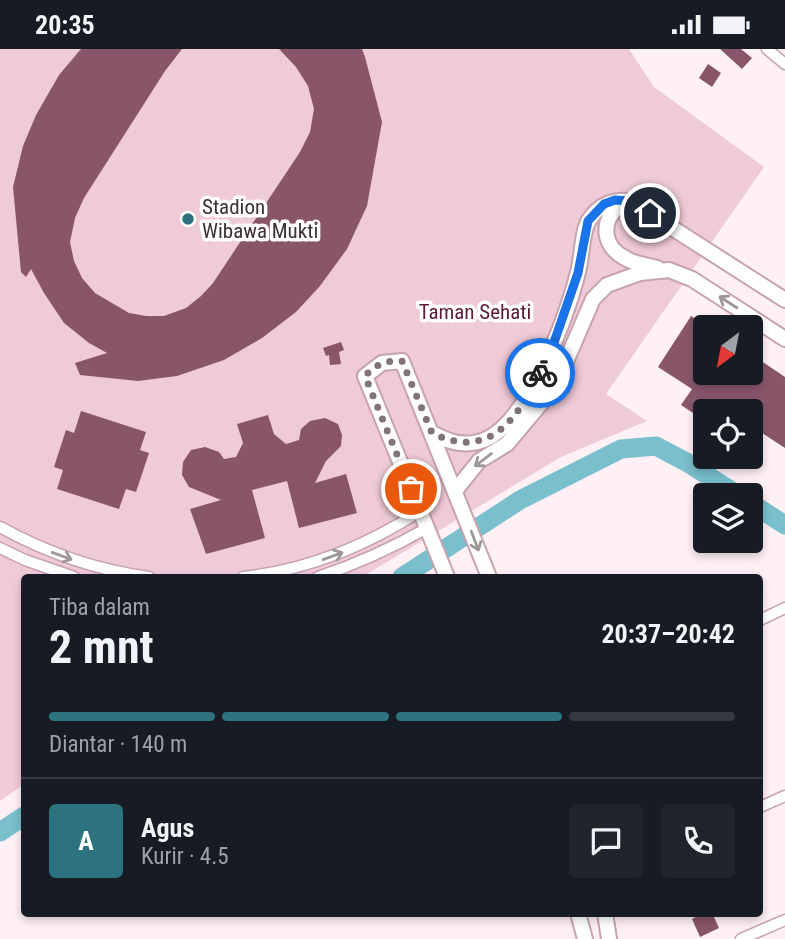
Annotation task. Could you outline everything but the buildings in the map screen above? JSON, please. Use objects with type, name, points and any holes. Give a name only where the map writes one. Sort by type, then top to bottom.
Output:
[{"type":"main road","points":[[432,433],[460,444],[480,442],[504,428],[530,393],[550,354],[578,273],[588,221],[604,204],[615,200],[630,201],[785,299]]},
{"type":"main road","points":[[630,201],[617,207],[609,216],[606,230],[610,243],[627,260],[692,279],[785,339]]},
{"type":"main road","points":[[455,491],[479,461],[507,444],[543,401],[565,364],[593,299],[607,285],[626,277],[668,270]]},
{"type":"main road","points":[[446,574],[365,376],[382,363],[402,361],[487,574]]},
{"type":"main road","points":[[579,917],[585,939]]},
{"type":"main road","points":[[607,917],[610,939]]},
{"type":"street","points":[[767,49],[785,64]]},
{"type":"street","points":[[261,574],[298,568],[334,557],[368,542],[421,512]]},
{"type":"street","points":[[0,527],[38,547],[74,560],[136,574]]},
{"type":"street","points":[[327,574],[391,549],[427,529]]},
{"type":"street","points":[[0,548],[65,574]]},
{"type":"street","points":[[763,619],[785,608]]},
{"type":"street","points":[[763,806],[785,796]]},
{"type":"street","points":[[741,939],[785,920]]},
{"type":"green space","name":"Taman Sehati","points":[[0,49],[629,49],[654,87],[764,167],[606,394],[647,421],[561,457],[367,574],[21,574],[21,786],[0,801]]},
{"type":"waterway","points":[[407,574],[520,500],[621,449],[656,446],[719,483]]},
{"type":"waterway","points":[[763,511],[785,525]]},
{"type":"waterway","points":[[0,832],[21,818]]},
{"type":"way so far","points":[[411,489],[365,376],[382,363],[402,361],[432,433],[460,444],[480,442],[504,428],[530,393],[540,373]]},
{"type":"place","name":"Stadion Wibawa Mukti","points":[[188,219]]},
{"type":"route","points":[[540,373],[550,354],[578,273],[588,221],[604,204],[615,200],[630,201],[650,213]]}]
